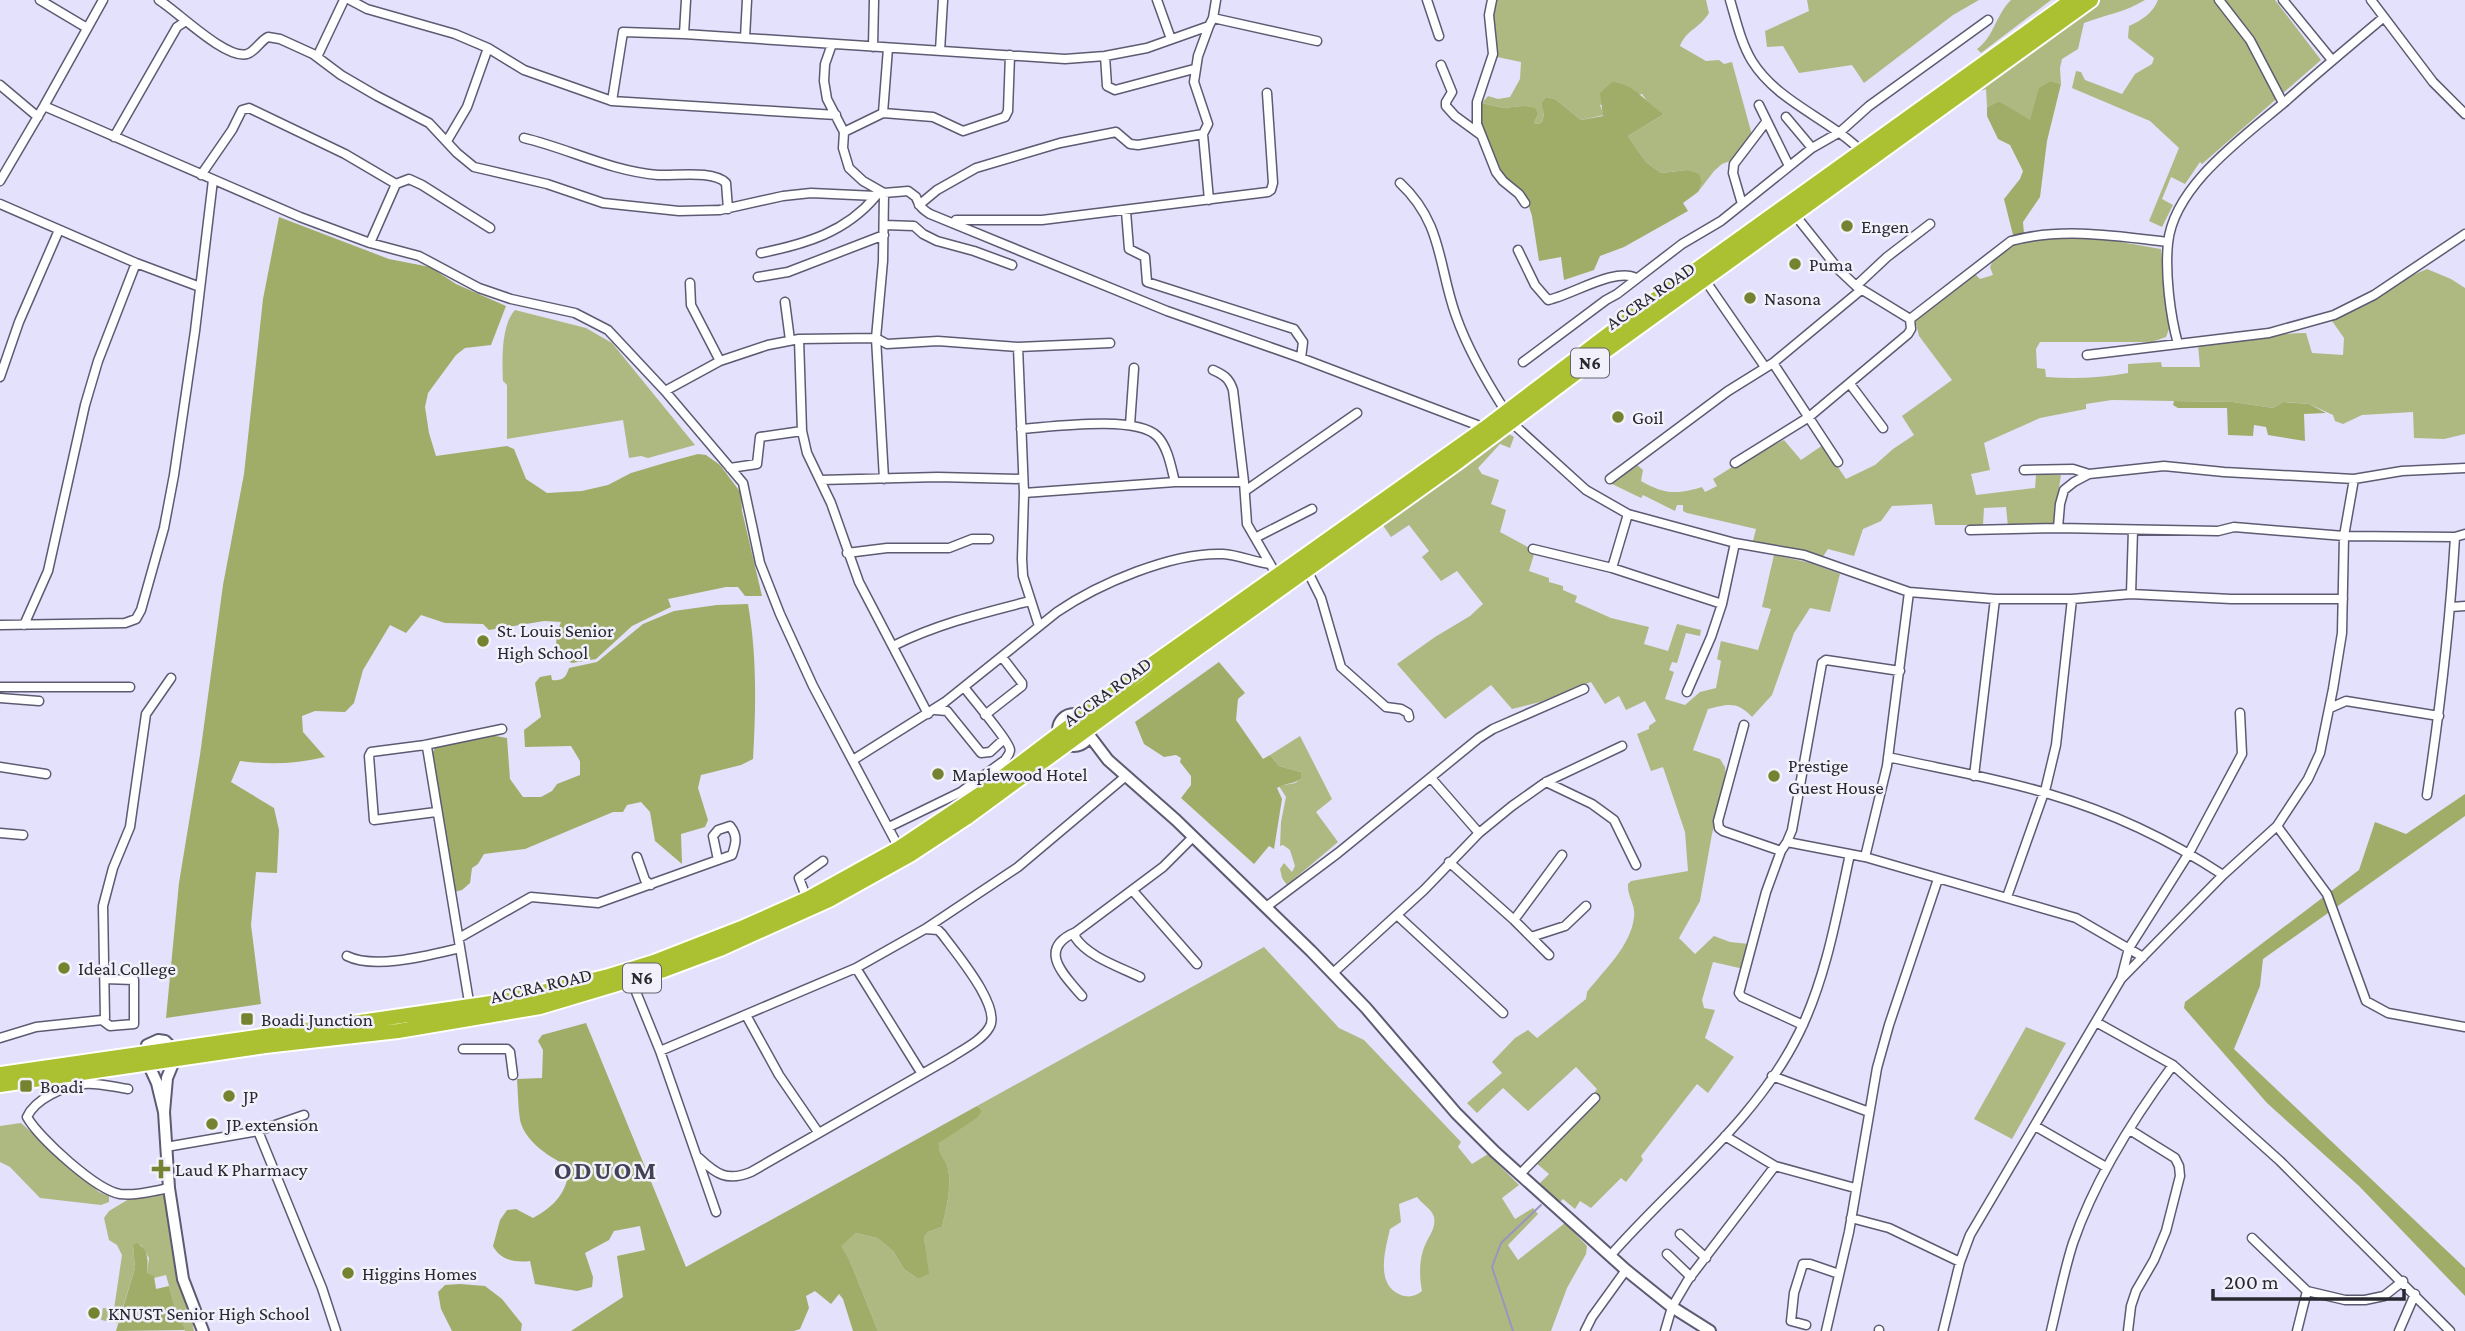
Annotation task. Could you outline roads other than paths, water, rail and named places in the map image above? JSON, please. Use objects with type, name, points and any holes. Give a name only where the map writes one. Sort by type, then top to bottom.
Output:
[{"type":"highway","name":"ACCRA ROAD","points":[[1195,642],[1273,569],[1600,355],[1795,215],[1866,156],[2072,0]]},
{"type":"highway","name":"ACCRA ROAD","points":[[171,1050],[501,1015],[561,1002],[632,982],[752,935],[831,899],[966,818],[1195,642],[1307,570],[1509,417],[1634,315],[2091,0]]},
{"type":"highway","name":"ACCRA ROAD","points":[[0,1085],[149,1064],[171,1050],[470,1008],[609,976],[654,962],[807,899],[900,848],[980,794],[1068,742]]},
{"type":"highway","name":"ACCRA ROAD","points":[[0,1074],[149,1064]]},
{"type":"street","points":[[40,0],[86,28]]},
{"type":"street","points":[[0,181],[103,0]]},
{"type":"street","points":[[159,0],[222,47],[237,55],[246,55],[253,51],[260,41],[268,37],[280,39],[317,57],[377,96],[429,123],[474,167],[547,184],[603,203],[679,211],[728,209],[783,196],[811,193],[908,191],[930,214],[1167,311],[1301,358],[1485,428]]},
{"type":"street","points":[[317,57],[344,0]]},
{"type":"street","points":[[351,0],[381,13],[455,34],[488,48],[524,71],[612,102],[836,115]]},
{"type":"street","points":[[373,0],[381,13]]},
{"type":"street","points":[[684,34],[686,0]]},
{"type":"street","points":[[745,38],[747,0]]},
{"type":"street","points":[[873,47],[874,0]]},
{"type":"street","points":[[940,51],[943,0]]},
{"type":"street","points":[[1157,0],[1171,39]]},
{"type":"street","points":[[1427,0],[1439,36]]},
{"type":"street","points":[[1492,0],[1489,15],[1493,54],[1476,114],[1481,135],[1496,172],[1525,203]]},
{"type":"street","points":[[1730,0],[1744,46],[1762,75],[1787,97],[1840,132],[1866,156]]},
{"type":"street","points":[[2219,0],[2250,40],[2283,103]]},
{"type":"street","points":[[2283,0],[2332,60]]},
{"type":"street","points":[[2371,0],[2433,82],[2465,114]]},
{"type":"street","points":[[1209,200],[1203,134],[1208,124],[1194,82],[1194,69],[1213,18],[1213,2]]},
{"type":"street","points":[[2178,344],[2172,323],[2168,242],[2174,223],[2199,179],[2233,144],[2384,17]]},
{"type":"street","points":[[1213,18],[1317,41]]},
{"type":"street","points":[[1523,362],[1682,244],[1721,221],[1812,148],[1840,132],[1869,106],[1989,20]]},
{"type":"street","points":[[114,137],[177,27],[186,21]]},
{"type":"street","points":[[612,102],[622,32],[1065,60],[1147,48],[1209,26]]},
{"type":"street","points":[[832,44],[825,64],[827,99],[844,132],[844,148],[849,168],[880,193],[884,225],[876,338],[884,479]]},
{"type":"street","points":[[447,141],[467,107],[488,48]]},
{"type":"street","points":[[883,113],[888,48]]},
{"type":"street","points":[[844,132],[883,113],[933,117],[963,131],[1005,117],[1008,111],[1010,55]]},
{"type":"street","points":[[1105,56],[1107,86],[1115,90],[1194,69]]},
{"type":"street","points":[[1441,65],[1452,92],[1446,106],[1481,135]]},
{"type":"street","points":[[0,85],[38,117]]},
{"type":"street","points":[[949,220],[1042,220],[1271,190],[1267,93]]},
{"type":"street","points":[[2452,103],[2465,100]]},
{"type":"street","points":[[1759,105],[1789,166]]},
{"type":"street","points":[[44,106],[201,175],[370,243],[419,256],[479,288],[511,299],[575,313],[608,330],[665,391],[743,483],[760,564],[780,614],[814,686],[900,848]]},
{"type":"street","points":[[201,175],[232,130],[242,110],[249,108],[335,149],[396,184]]},
{"type":"street","points":[[1786,117],[1812,148]]},
{"type":"street","points":[[1742,205],[1733,173],[1734,164],[1766,122]]},
{"type":"street","points":[[919,205],[937,190],[976,168],[1060,143],[1116,132],[1130,144],[1138,145],[1203,134]]},
{"type":"street","points":[[524,138],[625,171],[717,177],[726,183],[728,209]]},
{"type":"street","points":[[370,243],[396,184],[409,179],[490,228]]},
{"type":"street","points":[[0,625],[125,623],[138,617],[152,578],[172,489],[213,180]]},
{"type":"street","points":[[1400,183],[1420,206],[1434,234],[1456,316],[1475,360],[1509,417],[1586,490],[1628,514],[1735,543],[1804,555],[1909,592],[1994,599],[2072,599],[2131,594],[2231,599],[2343,598]]},
{"type":"street","points":[[761,253],[789,248],[835,231],[854,218],[880,193]]},
{"type":"street","points":[[0,204],[200,288]]},
{"type":"street","points":[[1126,211],[1129,250],[1145,257],[1147,282],[1294,329],[1303,342],[1301,358]]},
{"type":"street","points":[[1795,215],[1839,270],[1858,288],[1910,319]]},
{"type":"street","points":[[1609,479],[1728,391],[1769,365],[1858,288],[1887,257],[1930,224]]},
{"type":"street","points":[[884,225],[918,227],[923,234],[937,241],[1012,265]]},
{"type":"street","points":[[0,377],[19,322],[59,230]]},
{"type":"street","points":[[1910,319],[2011,241],[2028,236],[2087,234],[2168,242]]},
{"type":"street","points":[[2087,355],[2269,333],[2334,315],[2374,295],[2465,234]]},
{"type":"street","points":[[758,276],[788,272],[884,235]]},
{"type":"street","points":[[1518,250],[1535,285],[1548,300],[1615,276],[1629,274],[1636,278]]},
{"type":"street","points":[[24,625],[48,571],[85,405],[98,362],[136,262]]},
{"type":"street","points":[[1705,280],[1809,416],[1838,462]]},
{"type":"street","points":[[690,284],[691,305],[720,361]]},
{"type":"street","points":[[785,302],[795,340],[802,431],[807,453],[831,503],[859,582],[931,712]]},
{"type":"street","points":[[1735,463],[1809,416],[1850,384],[1908,334],[1911,329],[1910,319]]},
{"type":"street","points":[[665,391],[720,361],[768,345],[795,340],[876,338],[887,344],[938,341],[1018,347],[1110,343]]},
{"type":"street","points":[[1018,347],[1024,493],[1022,559],[1030,601],[1039,626]]},
{"type":"street","points":[[1130,425],[1134,368]]},
{"type":"street","points":[[1213,370],[1224,375],[1233,390],[1247,524],[1273,569]]},
{"type":"street","points":[[1850,384],[1883,428]]},
{"type":"street","points":[[1024,493],[1175,482],[1245,486],[1357,413]]},
{"type":"street","points":[[1021,429],[1130,425],[1153,433],[1159,438],[1166,451],[1175,482]]},
{"type":"street","points":[[730,468],[757,464],[760,437],[802,431]]},
{"type":"street","points":[[2058,528],[2064,490],[2090,474],[2164,466],[2354,479],[2402,471],[2465,468]]},
{"type":"street","points":[[2024,471],[2073,469],[2090,474]]},
{"type":"street","points":[[820,480],[938,477],[1023,479]]},
{"type":"street","points":[[1943,1331],[1960,1262],[1970,1235],[2121,979],[2223,875],[2277,826],[2308,779],[2320,753],[2342,633],[2344,536],[2354,479]]},
{"type":"street","points":[[1255,538],[1312,509]]},
{"type":"street","points":[[1612,568],[1628,514]]},
{"type":"street","points":[[1970,530],[2058,528],[2218,531],[2234,527],[2344,536],[2455,537],[2465,534]]},
{"type":"street","points":[[2131,594],[2133,530]]},
{"type":"street","points":[[2427,795],[2451,607],[2455,537]]},
{"type":"street","points":[[847,553],[887,548],[949,548],[972,539],[989,539]]},
{"type":"street","points":[[1687,692],[1722,604],[1735,543]]},
{"type":"street","points":[[1533,549],[1612,568],[1722,604]]},
{"type":"street","points":[[853,760],[931,712],[1039,626],[1075,600],[1104,585],[1187,557],[1222,554],[1273,569]]},
{"type":"street","points":[[1307,570],[1321,598],[1341,667],[1386,707],[1401,709],[1408,713],[1409,717]]},
{"type":"street","points":[[1865,857],[1888,757],[1909,592]]},
{"type":"street","points":[[1974,776],[1994,599]]},
{"type":"street","points":[[2007,897],[2056,745],[2072,599]]},
{"type":"street","points":[[893,646],[943,624],[1030,601]]},
{"type":"street","points":[[2451,607],[2465,606]]},
{"type":"street","points":[[985,715],[1022,686],[1002,657]]},
{"type":"street","points":[[1803,1025],[1742,997],[1739,993],[1766,892],[1781,850],[1787,842],[1805,761],[1822,663],[1826,660],[1900,671]]},
{"type":"street","points":[[102,1020],[105,1018],[102,927],[106,891],[130,827],[146,714],[171,678]]},
{"type":"street","points":[[0,687],[130,687]]},
{"type":"street","points":[[889,827],[961,792],[1005,760],[1010,751],[1004,739],[964,687]]},
{"type":"street","points":[[1266,907],[1493,729],[1584,689]]},
{"type":"street","points":[[2333,689],[2346,701]]},
{"type":"street","points":[[0,698],[39,701]]},
{"type":"street","points":[[2330,708],[2346,701],[2439,716]]},
{"type":"street","points":[[931,712],[947,712],[981,753],[990,752],[1004,739]]},
{"type":"street","points":[[2121,979],[2129,948],[2189,853],[2242,754],[2240,713]]},
{"type":"street","points":[[1744,725],[1718,821],[1719,828],[1781,850]]},
{"type":"street","points":[[1068,742],[1085,741],[1087,726]]},
{"type":"street","points":[[1087,726],[1108,760],[1266,907],[1332,974],[1456,1113],[1626,1270],[1672,1307],[1710,1331]]},
{"type":"street","points":[[436,812],[376,821],[373,817],[369,756],[371,752],[425,745],[502,729]]},
{"type":"street","points":[[1068,742],[1108,760]]},
{"type":"street","points":[[425,745],[470,1008]]},
{"type":"street","points":[[1332,974],[1398,916],[1479,833],[1546,782],[1622,746]]},
{"type":"street","points":[[1888,757],[2043,792],[2125,823],[2189,853],[2223,875]]},
{"type":"street","points":[[0,767],[46,774]]},
{"type":"street","points":[[660,1051],[856,968],[925,929],[1018,867],[1126,776]]},
{"type":"street","points":[[1431,778],[1479,833]]},
{"type":"street","points":[[1546,782],[1592,804],[1614,820],[1636,865]]},
{"type":"street","points":[[2277,826],[2327,894],[2366,1001],[2388,1013],[2465,1027]]},
{"type":"street","points":[[0,833],[23,835]]},
{"type":"street","points":[[1082,996],[1060,971],[1055,958],[1062,940],[1133,891],[1163,867],[1193,837]]},
{"type":"street","points":[[1787,842],[1865,857],[2076,918],[2143,957]]},
{"type":"street","points":[[1610,1256],[1725,1136],[1772,1076],[1803,1025],[1830,943],[1850,854]]},
{"type":"street","points":[[1514,919],[1562,855]]},
{"type":"street","points":[[637,857],[645,880],[650,885]]},
{"type":"street","points":[[459,938],[531,897],[598,903],[718,860]]},
{"type":"street","points":[[807,899],[799,878],[823,860]]},
{"type":"street","points":[[1449,862],[1514,919],[1549,955]]},
{"type":"street","points":[[1826,1331],[1889,1025],[1938,879]]},
{"type":"street","points":[[1133,891],[1197,964]]},
{"type":"street","points":[[1531,937],[1565,926],[1586,906]]},
{"type":"street","points":[[1398,916],[1503,1013]]},
{"type":"street","points":[[699,1158],[720,1176],[741,1177],[922,1074],[974,1042],[990,1028],[991,1006],[942,934],[938,930],[925,929]]},
{"type":"street","points":[[1076,932],[1075,937],[1079,942],[1093,953],[1140,977]]},
{"type":"street","points":[[347,956],[355,960],[390,960],[460,948]]},
{"type":"street","points":[[856,968],[922,1074]]},
{"type":"street","points":[[0,1038],[36,1027],[102,1020],[110,1026],[131,1025],[135,1022],[134,980],[105,979]]},
{"type":"street","points":[[632,982],[660,1051],[716,1212]]},
{"type":"street","points":[[746,1015],[779,1075],[818,1132]]},
{"type":"street","points":[[2096,1022],[2173,1065],[2280,1161],[2326,1209],[2403,1281],[2450,1331]]},
{"type":"street","points":[[463,1049],[507,1049],[510,1052],[513,1075]]},
{"type":"street","points":[[171,1050],[164,1112],[169,1188],[183,1279],[203,1331]]},
{"type":"street","points":[[149,1064],[164,1112]]},
{"type":"street","points":[[2051,1331],[2074,1240],[2106,1167],[2149,1096],[2173,1065]]},
{"type":"street","points":[[1772,1076],[1869,1112]]},
{"type":"street","points":[[128,1089],[85,1083],[71,1086],[41,1100],[27,1117],[39,1133],[76,1167],[111,1192],[135,1195],[169,1188]]},
{"type":"street","points":[[1520,1174],[1595,1098]]},
{"type":"street","points":[[166,1147],[258,1131],[304,1115]]},
{"type":"street","points":[[2035,1126],[2106,1167]]},
{"type":"street","points":[[2127,1331],[2131,1307],[2166,1231],[2180,1176],[2175,1158],[2130,1130]]},
{"type":"street","points":[[258,1131],[312,1263],[336,1331]]},
{"type":"street","points":[[1725,1136],[1775,1166],[1856,1188]]},
{"type":"street","points":[[1665,1331],[1672,1307],[1691,1277],[1775,1166]]},
{"type":"street","points":[[1851,1218],[1889,1228],[1960,1262]]},
{"type":"street","points":[[1680,1234],[1706,1258]]},
{"type":"street","points":[[2252,1238],[2307,1291],[2345,1300],[2365,1300],[2384,1296],[2403,1281]]},
{"type":"street","points":[[1667,1254],[1691,1277]]},
{"type":"street","points":[[1806,1325],[1791,1321],[1794,1293],[1803,1264],[1811,1264],[1839,1274]]},
{"type":"street","points":[[1585,1331],[1626,1270]]},
{"type":"street","points":[[2297,1331],[2307,1291]]},
{"type":"street","points":[[2399,1331],[2415,1294]]},
{"type":"waterway","points":[[1513,1331],[1492,1267],[1501,1243],[1541,1205]]},
{"type":"place","name":"Engen","points":[[1847,226]]},
{"type":"place","name":"Puma","points":[[1795,264]]},
{"type":"place","name":"Nasona","points":[[1750,298]]},
{"type":"place","name":"Goil","points":[[1618,417]]},
{"type":"place","name":"St. Louis Senior High School","points":[[483,641]]},
{"type":"place","name":"Maplewood Hotel","points":[[938,774]]},
{"type":"place","name":"Prestige Guest House","points":[[1774,776]]},
{"type":"place","name":"Ideal College","points":[[64,968]]},
{"type":"place","name":"Boadi Junction","points":[[247,1019]]},
{"type":"place","name":"Boadi","points":[[26,1086]]},
{"type":"place","name":"JP","points":[[229,1096]]},
{"type":"place","name":"JP extension","points":[[212,1124]]},
{"type":"place","name":"Laud K Pharmacy","points":[[161,1169]]},
{"type":"place","name":"Higgins Homes","points":[[348,1273]]},
{"type":"place","name":"KNUST Senior High School","points":[[94,1313]]},
{"type":"district","name":"ODUOM","points":[[606,1170]]}]
